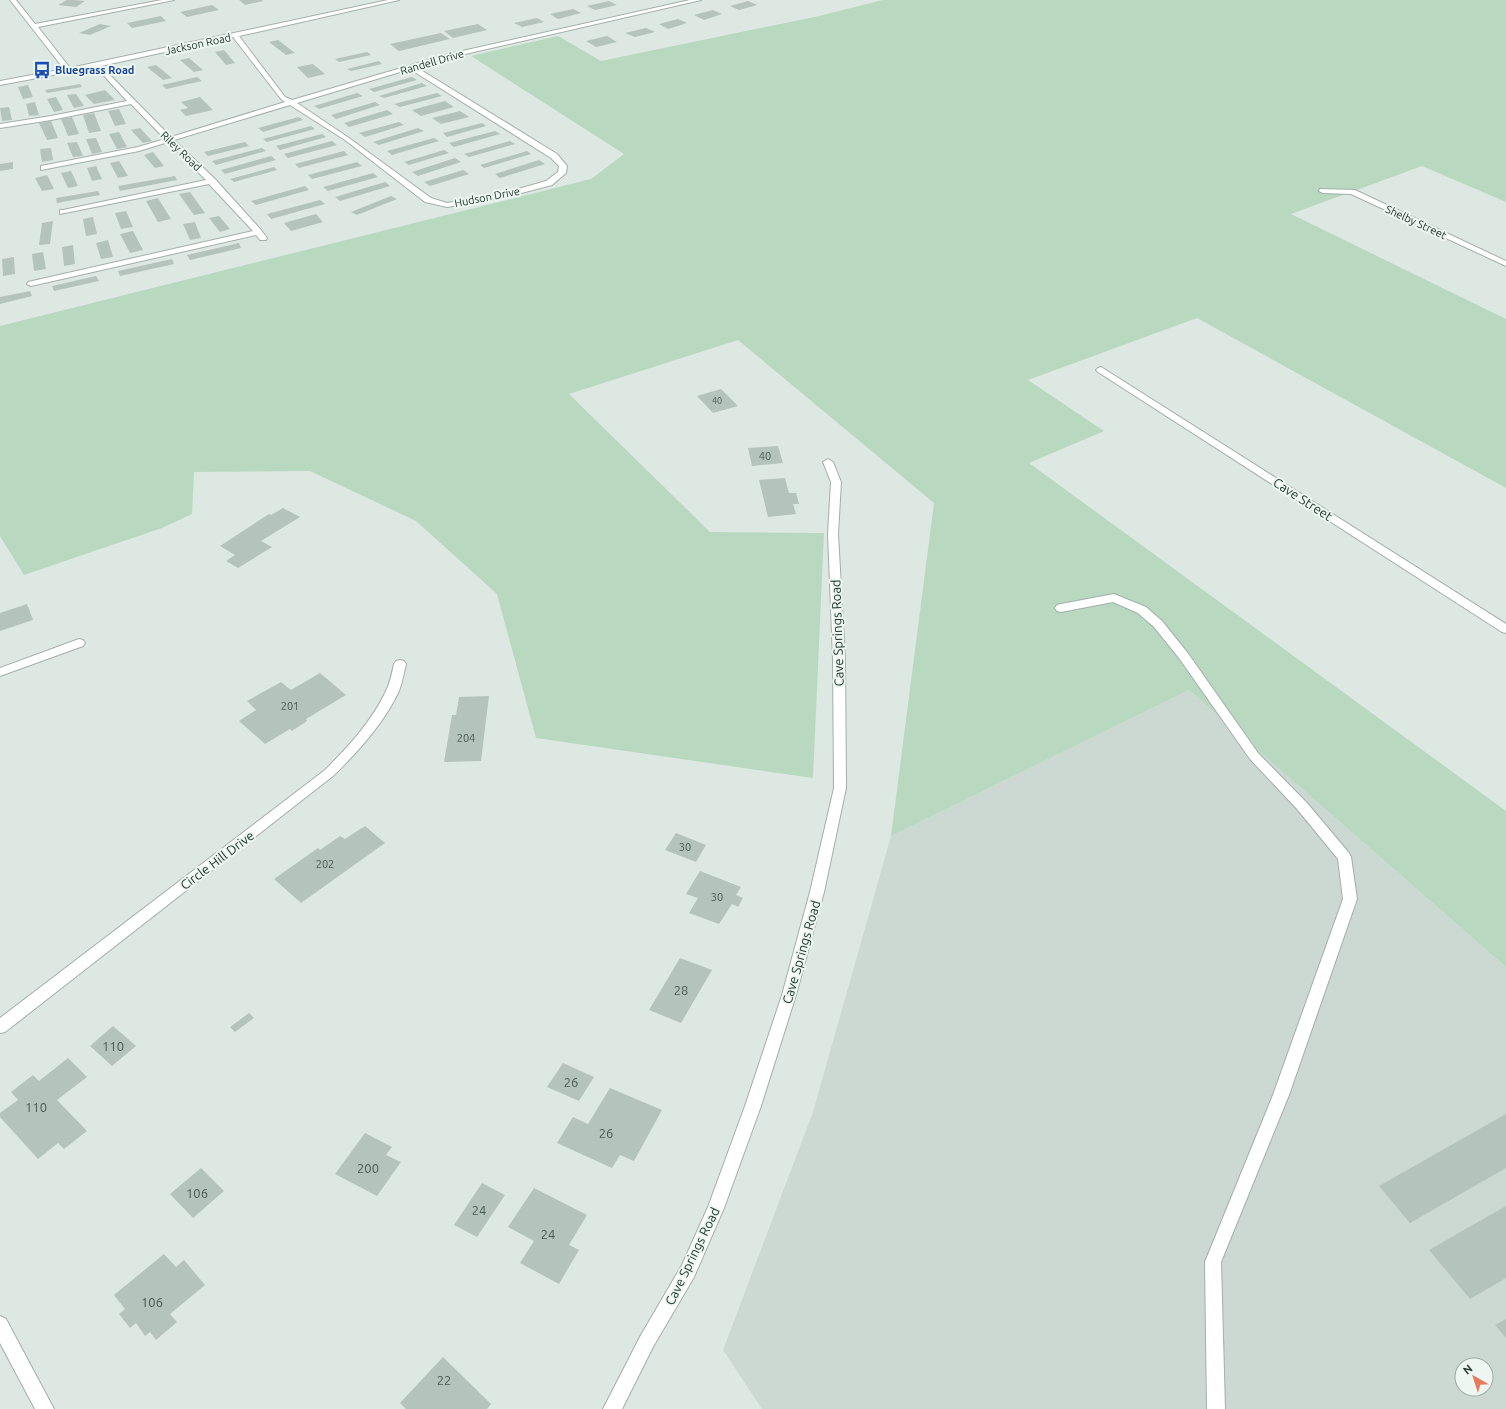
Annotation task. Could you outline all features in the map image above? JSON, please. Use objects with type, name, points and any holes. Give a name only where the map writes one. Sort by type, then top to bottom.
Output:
[{"type":"street","points":[[13,0],[69,71]]},
{"type":"street","points":[[35,26],[171,0]]},
{"type":"street","name":"Jackson Road","points":[[0,83],[97,66],[396,0]]},
{"type":"street","name":"Randell Drive","points":[[44,168],[109,156],[170,141],[290,103],[411,67],[489,46],[698,0]]},
{"type":"street","name":"Hudson Drive","points":[[235,36],[283,98],[347,139],[428,200],[438,204],[447,205],[502,196],[549,183],[558,178],[562,173],[563,166],[554,156],[411,67]]},
{"type":"street","name":"Riley Road","points":[[31,284],[260,235],[212,181],[131,102],[97,66]]},
{"type":"street","points":[[0,126],[131,102]]},
{"type":"street","points":[[63,212],[212,181]]},
{"type":"street","name":"Shelby Street","points":[[1323,191],[1352,192],[1506,264]]},
{"type":"street","name":"Cave Street","points":[[1101,370],[1506,629]]},
{"type":"street","name":"Cave Springs Road","points":[[612,1409],[648,1341],[688,1271],[716,1208],[753,1106],[789,995],[818,892],[840,788],[839,659],[833,534],[836,482],[828,462]]},
{"type":"street","points":[[1061,608],[1114,598],[1142,610],[1158,624],[1183,655],[1254,756],[1302,806],[1344,857],[1350,899],[1281,1095],[1213,1262],[1216,1409]]},
{"type":"street","points":[[0,672],[79,643]]},
{"type":"street","name":"Circle Hill Drive","points":[[0,1027],[329,773],[349,753],[379,714],[393,690],[400,664]]},
{"type":"street","points":[[0,1325],[45,1409]]},
{"type":"shaded area","points":[[1189,690],[1506,967],[1506,1409],[762,1409],[723,1350],[813,1112],[891,836]]},
{"type":"green space","points":[[883,0],[1506,0],[1506,202],[1422,166],[1291,214],[1506,319],[1506,488],[1197,318],[1028,380],[1104,431],[1029,463],[1506,811],[1506,967],[1189,690],[891,836],[934,503],[738,340],[569,394],[710,532],[824,533],[813,778],[536,738],[497,594],[416,521],[310,471],[194,472],[192,514],[162,528],[24,575],[0,536],[0,326],[591,179],[624,154],[471,56],[558,36],[601,61],[819,16]]},
{"type":"building","points":[[67,0],[85,1],[76,7],[58,5]]},
{"type":"building","points":[[239,0],[262,0],[263,1],[245,5]]},
{"type":"building","points":[[609,1],[617,5],[595,10],[587,6]]},
{"type":"building","points":[[748,1],[757,5],[739,10],[730,6]]},
{"type":"building","points":[[212,5],[219,10],[187,17],[180,12]]},
{"type":"building","points":[[573,9],[581,13],[558,19],[550,14]]},
{"type":"building","points":[[713,10],[722,14],[704,20],[694,15]]},
{"type":"building","points":[[161,16],[166,21],[132,28],[127,23]]},
{"type":"building","points":[[537,18],[544,22],[522,27],[514,23]]},
{"type":"building","points":[[678,19],[687,23],[668,29],[659,24]]},
{"type":"building","points":[[100,24],[111,26],[90,35],[79,33]]},
{"type":"building","points":[[478,24],[487,30],[453,38],[444,31]]},
{"type":"building","points":[[646,28],[655,32],[635,37],[625,33]]},
{"type":"building","points":[[441,33],[450,39],[399,51],[390,44]]},
{"type":"building","points":[[607,36],[617,42],[596,47],[586,41]]},
{"type":"building","points":[[278,40],[295,53],[286,55],[269,42]]},
{"type":"building","points":[[224,50],[235,63],[226,65],[215,52]]},
{"type":"building","points":[[367,52],[371,55],[339,62],[335,59]]},
{"type":"building","points":[[189,58],[203,70],[194,72],[180,60]]},
{"type":"building","points":[[379,61],[382,64],[351,71],[347,69]]},
{"type":"building","points":[[313,64],[325,74],[308,78],[297,67]]},
{"type":"building","points":[[156,65],[172,78],[163,80],[147,67]]},
{"type":"building","points":[[197,77],[202,81],[166,89],[162,85]]},
{"type":"building","points":[[412,77],[417,80],[374,92],[369,89]]},
{"type":"building","points":[[422,83],[427,86],[384,98],[379,96]]},
{"type":"building","points":[[80,84],[82,87],[47,93],[45,90]]},
{"type":"building","points":[[28,85],[33,97],[23,99],[18,87]]},
{"type":"building","points":[[105,90],[115,100],[94,104],[85,95]]},
{"type":"building","points":[[357,93],[363,96],[319,109],[314,106]]},
{"type":"building","points":[[437,93],[442,96],[400,107],[394,104]]},
{"type":"building","points":[[76,94],[84,106],[74,108],[67,95]]},
{"type":"building","points":[[56,97],[63,110],[54,112],[47,99]]},
{"type":"building","points":[[200,97],[213,110],[186,116],[180,110],[188,108],[181,102]]},
{"type":"building","points":[[445,101],[454,107],[421,116],[412,110]]},
{"type":"building","points":[[35,102],[39,115],[29,116],[26,104]]},
{"type":"building","points":[[375,102],[380,105],[336,119],[331,115]]},
{"type":"building","points":[[9,107],[12,120],[2,121],[0,108]]},
{"type":"building","points":[[119,109],[126,124],[115,126],[108,111]]},
{"type":"building","points":[[387,110],[393,114],[349,127],[344,123]]},
{"type":"building","points":[[460,111],[469,117],[441,124],[432,118]]},
{"type":"building","points":[[94,113],[101,131],[89,133],[83,115]]},
{"type":"building","points":[[72,117],[79,134],[68,136],[61,119]]},
{"type":"building","points":[[299,117],[303,120],[263,132],[258,128]]},
{"type":"building","points":[[51,121],[58,138],[47,140],[39,123]]},
{"type":"building","points":[[399,122],[404,125],[365,137],[359,133]]},
{"type":"building","points":[[482,123],[486,126],[447,137],[443,133]]},
{"type":"building","points":[[311,126],[315,129],[267,142],[263,139]]},
{"type":"building","points":[[140,128],[152,141],[143,143],[131,130]]},
{"type":"building","points":[[418,128],[424,131],[379,145],[373,142]]},
{"type":"building","points":[[495,131],[500,134],[454,147],[449,143]]},
{"type":"building","points":[[119,132],[127,147],[117,149],[109,134]]},
{"type":"building","points":[[322,134],[326,137],[280,150],[276,146]]},
{"type":"building","points":[[96,138],[102,152],[92,154],[86,139]]},
{"type":"building","points":[[434,138],[439,141],[392,155],[387,151]]},
{"type":"building","points":[[332,141],[337,145],[288,158],[284,154]]},
{"type":"building","points":[[510,141],[515,144],[469,157],[464,154]]},
{"type":"building","points":[[77,142],[83,156],[73,157],[67,143]]},
{"type":"building","points":[[245,142],[249,146],[208,156],[204,152]]},
{"type":"building","points":[[51,148],[53,160],[42,162],[40,149]]},
{"type":"building","points":[[262,148],[266,151],[216,165],[212,161]]},
{"type":"building","points":[[444,150],[449,153],[409,165],[404,162]]},
{"type":"building","points":[[344,151],[348,155],[299,168],[295,164]]},
{"type":"building","points":[[527,151],[531,154],[484,168],[480,165]]},
{"type":"building","points":[[153,152],[164,166],[155,168],[144,155]]},
{"type":"building","points":[[271,156],[276,160],[225,174],[221,170]]},
{"type":"building","points":[[455,158],[461,162],[418,176],[412,172]]},
{"type":"building","points":[[539,160],[545,164],[500,178],[495,174]]},
{"type":"building","points":[[119,161],[128,176],[118,178],[110,163]]},
{"type":"building","points":[[13,162],[13,169],[0,171],[0,164]]},
{"type":"building","points":[[357,162],[362,166],[312,179],[308,175]]},
{"type":"building","points":[[96,166],[102,179],[92,181],[87,168]]},
{"type":"building","points":[[274,167],[277,170],[234,182],[230,179]]},
{"type":"building","points":[[463,170],[469,174],[430,186],[424,182]]},
{"type":"building","points":[[71,171],[78,186],[68,188],[61,173]]},
{"type":"building","points":[[373,173],[378,177],[328,191],[323,187]]},
{"type":"building","points":[[47,175],[54,189],[42,191],[35,178]]},
{"type":"building","points":[[175,176],[177,180],[120,191],[118,186]]},
{"type":"building","points":[[385,182],[390,186],[340,201],[335,197]]},
{"type":"building","points":[[305,186],[309,190],[256,205],[251,201]]},
{"type":"building","points":[[98,191],[100,195],[57,203],[56,198]]},
{"type":"building","points":[[190,192],[205,213],[194,215],[179,194]]},
{"type":"building","points":[[391,196],[397,199],[357,215],[351,212]]},
{"type":"building","points":[[158,198],[171,219],[158,222],[146,201]]},
{"type":"building","points":[[320,200],[325,204],[271,219],[267,214]]},
{"type":"building","points":[[126,211],[133,227],[121,229],[115,213]]},
{"type":"building","points":[[316,214],[323,222],[291,231],[284,223]]},
{"type":"building","points":[[219,216],[230,229],[220,232],[209,218]]},
{"type":"building","points":[[93,217],[97,234],[86,236],[83,219]]},
{"type":"building","points":[[53,221],[50,244],[39,245],[42,223]]},
{"type":"building","points":[[195,222],[201,238],[190,240],[183,224]]},
{"type":"building","points":[[133,231],[143,250],[130,253],[120,234]]},
{"type":"building","points":[[108,240],[113,257],[101,259],[96,243]]},
{"type":"building","points":[[239,243],[241,248],[190,260],[187,255]]},
{"type":"building","points":[[73,245],[75,264],[64,266],[62,247]]},
{"type":"building","points":[[43,252],[46,269],[34,271],[32,254]]},
{"type":"building","points":[[14,257],[15,274],[3,276],[2,259]]},
{"type":"building","points":[[172,259],[174,264],[120,276],[118,271]]},
{"type":"building","points":[[96,276],[99,281],[54,291],[52,286]]},
{"type":"building","points":[[30,291],[32,296],[0,304],[0,297]]},
{"type":"building","points":[[721,389],[738,406],[713,413],[697,396]]},
{"type":"building","points":[[778,446],[783,463],[752,466],[748,448]]},
{"type":"building","points":[[785,478],[789,493],[796,493],[799,504],[793,504],[796,514],[768,517],[759,480]]},
{"type":"building","points":[[283,508],[300,517],[261,541],[272,547],[238,568],[226,561],[235,555],[220,546],[269,514],[271,515]]},
{"type":"building","points":[[27,604],[33,620],[0,631],[0,613]]},
{"type":"building","points":[[320,673],[346,695],[306,719],[307,721],[292,731],[290,729],[265,744],[239,721],[256,710],[247,701],[281,682],[291,690]]},
{"type":"building","points":[[489,696],[481,761],[444,762],[452,715],[456,715],[459,697]]},
{"type":"building","points":[[365,826],[385,843],[301,903],[274,879],[318,848],[320,850],[340,836],[345,839]]},
{"type":"building","points":[[676,833],[706,845],[696,862],[665,850]]},
{"type":"building","points":[[700,871],[741,887],[736,895],[743,898],[738,907],[732,904],[719,924],[689,913],[698,898],[686,894]]},
{"type":"building","points":[[680,958],[712,970],[681,1023],[649,1010]]},
{"type":"building","points":[[249,1013],[254,1018],[235,1032],[230,1027]]},
{"type":"building","points":[[113,1026],[136,1046],[112,1066],[90,1046]]},
{"type":"building","points":[[68,1058],[87,1077],[57,1100],[87,1131],[64,1149],[58,1143],[38,1159],[0,1117],[0,1113],[18,1100],[11,1092],[33,1075],[39,1081]]},
{"type":"building","points":[[563,1063],[594,1077],[579,1101],[547,1087]]},
{"type":"building","points":[[610,1088],[662,1110],[634,1161],[620,1155],[612,1168],[557,1143],[573,1117],[588,1124]]},
{"type":"building","points":[[1506,1114],[1506,1168],[1410,1223],[1379,1186]]},
{"type":"building","points":[[365,1133],[392,1147],[386,1155],[401,1162],[377,1196],[335,1174]]},
{"type":"building","points":[[201,1168],[224,1191],[193,1218],[170,1194]]},
{"type":"building","points":[[482,1183],[505,1195],[477,1237],[454,1225]]},
{"type":"building","points":[[534,1188],[587,1215],[569,1245],[579,1250],[559,1284],[520,1263],[534,1241],[508,1227]]},
{"type":"building","points":[[1506,1206],[1506,1278],[1470,1299],[1429,1250]]},
{"type":"building","points":[[164,1254],[176,1267],[184,1260],[205,1285],[170,1314],[177,1322],[156,1340],[150,1332],[145,1336],[136,1323],[130,1328],[119,1314],[125,1309],[114,1295]]},
{"type":"building","points":[[1506,1319],[1506,1338],[1495,1325]]},
{"type":"building","points":[[443,1357],[491,1404],[487,1409],[406,1409],[400,1403]]},
{"type":"place","name":"Bluegrass Road","points":[[42,70]]}]
